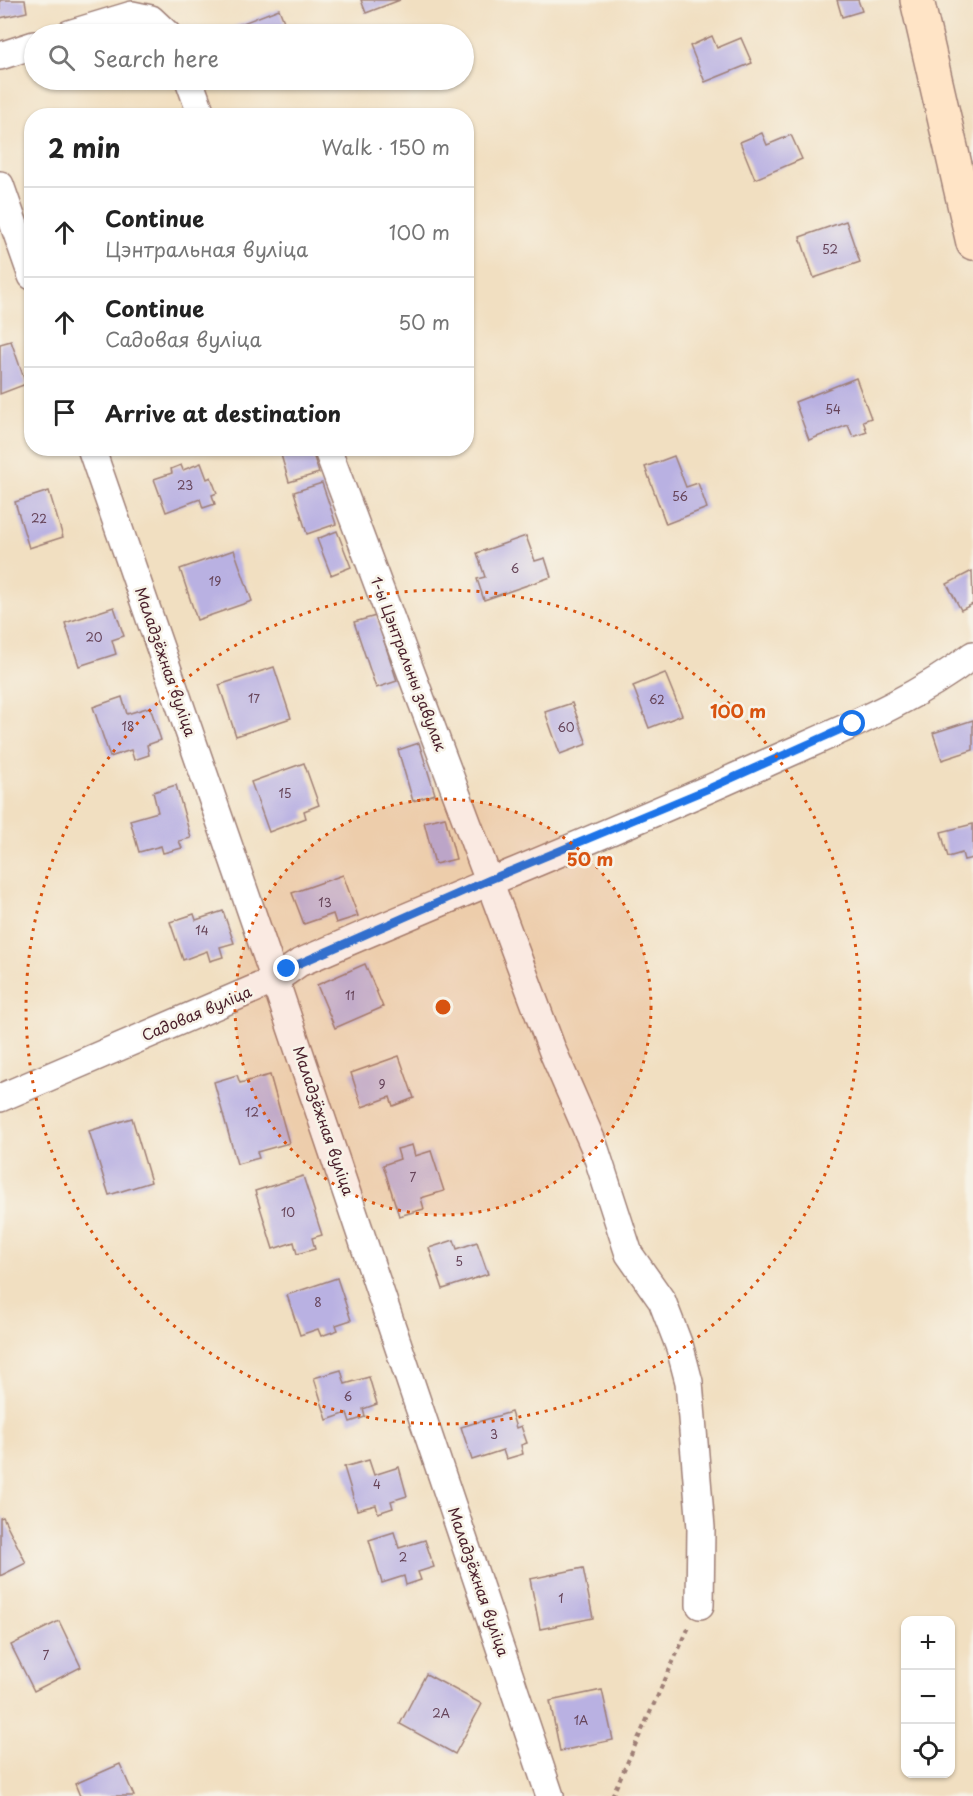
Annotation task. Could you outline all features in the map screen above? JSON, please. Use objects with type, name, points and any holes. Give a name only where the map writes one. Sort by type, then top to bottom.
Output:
[{"type":"street","points":[[917,0],[973,243]]},
{"type":"street","points":[[102,24],[132,15],[151,19],[156,24]]},
{"type":"street","points":[[0,56],[24,48]]},
{"type":"street","points":[[193,90],[199,108]]},
{"type":"street","points":[[0,185],[24,253]]},
{"type":"street","name":"Маладзёжная вуліца","points":[[94,456],[275,980],[550,1796]]},
{"type":"street","name":"1-ы Цэнтральны завулак","points":[[330,456],[553,1052],[594,1146],[629,1254],[662,1301],[680,1348],[689,1382],[701,1528],[700,1605]]},
{"type":"street","name":"Садовая вуліца","points":[[0,1098],[275,980],[299,963],[489,880],[710,788],[853,724],[918,692],[973,655]]},
{"type":"path","points":[[612,1796],[700,1605]]},
{"type":"building","points":[[0,0],[25,0],[27,12],[0,18]]},
{"type":"building","points":[[361,0],[400,0],[366,13]]},
{"type":"building","points":[[837,0],[858,0],[862,11],[842,17]]},
{"type":"building","points":[[279,9],[285,24],[241,24]]},
{"type":"building","points":[[712,36],[717,48],[741,38],[752,63],[705,82],[690,46]]},
{"type":"building","points":[[762,133],[767,145],[791,135],[802,159],[755,179],[740,142]]},
{"type":"building","points":[[846,221],[860,262],[814,278],[800,237]]},
{"type":"building","points":[[11,341],[24,378],[24,385],[0,394],[0,344]]},
{"type":"building","points":[[856,378],[871,418],[863,421],[867,432],[853,437],[848,425],[809,440],[795,402]]},
{"type":"building","points":[[281,456],[314,456],[319,473],[289,482]]},
{"type":"building","points":[[674,456],[686,487],[698,483],[707,508],[666,524],[645,467]]},
{"type":"building","points":[[201,463],[207,479],[211,477],[217,493],[212,495],[215,504],[203,508],[200,499],[166,512],[154,479],[172,473],[171,469],[181,465],[183,470]]},
{"type":"building","points":[[322,483],[336,524],[307,534],[294,492]]},
{"type":"building","points":[[49,491],[63,537],[29,548],[15,502]]},
{"type":"building","points":[[337,531],[351,567],[331,575],[317,539]]},
{"type":"building","points":[[526,536],[535,561],[545,558],[551,577],[484,600],[477,579],[485,577],[477,553]]},
{"type":"building","points":[[234,550],[252,601],[197,620],[180,569]]},
{"type":"building","points":[[972,571],[973,604],[961,610],[947,584]]},
{"type":"building","points":[[114,607],[124,636],[112,640],[116,654],[79,666],[65,623]]},
{"type":"building","points":[[376,616],[397,681],[376,688],[354,622]]},
{"type":"building","points":[[274,667],[291,718],[236,736],[219,685]]},
{"type":"building","points":[[665,673],[682,715],[649,728],[633,686]]},
{"type":"building","points":[[122,697],[127,714],[150,707],[161,740],[147,745],[149,755],[134,760],[131,750],[110,757],[93,707]]},
{"type":"building","points":[[572,703],[587,744],[560,754],[545,712]]},
{"type":"building","points":[[973,720],[973,750],[942,760],[933,733]]},
{"type":"building","points":[[419,743],[435,794],[413,801],[398,750]]},
{"type":"building","points":[[304,763],[319,805],[304,811],[306,818],[269,832],[251,782]]},
{"type":"building","points":[[176,785],[191,838],[179,841],[182,848],[163,853],[161,846],[139,852],[130,820],[158,812],[153,792]]},
{"type":"building","points":[[445,817],[456,859],[435,864],[424,822]]},
{"type":"building","points":[[973,824],[973,858],[964,860],[962,853],[948,857],[941,832]]},
{"type":"building","points":[[343,875],[358,916],[336,923],[333,914],[304,924],[292,893]]},
{"type":"building","points":[[223,911],[234,943],[220,947],[223,957],[210,961],[207,951],[183,960],[170,922],[194,914],[196,920]]},
{"type":"building","points":[[365,964],[383,1007],[335,1028],[317,985]]},
{"type":"building","points":[[399,1056],[414,1098],[393,1106],[390,1097],[362,1107],[351,1073]]},
{"type":"building","points":[[237,1075],[240,1083],[270,1075],[289,1143],[257,1152],[259,1158],[237,1164],[214,1082]]},
{"type":"building","points":[[132,1118],[151,1182],[109,1195],[89,1131]]},
{"type":"building","points":[[412,1145],[415,1156],[431,1151],[444,1191],[421,1198],[424,1209],[399,1216],[383,1165],[400,1159],[397,1149]]},
{"type":"building","points":[[303,1176],[322,1235],[312,1238],[315,1249],[297,1254],[294,1242],[273,1249],[255,1191]]},
{"type":"building","points":[[454,1240],[457,1249],[477,1242],[488,1274],[443,1289],[429,1248]]},
{"type":"building","points":[[337,1278],[351,1320],[336,1325],[338,1330],[321,1336],[318,1329],[300,1335],[287,1295]]},
{"type":"building","points":[[341,1370],[345,1384],[369,1377],[377,1404],[363,1409],[365,1417],[350,1422],[347,1413],[327,1420],[314,1378]]},
{"type":"building","points":[[511,1412],[516,1428],[521,1426],[527,1443],[521,1445],[523,1454],[506,1459],[503,1450],[472,1460],[461,1427]]},
{"type":"building","points":[[369,1460],[374,1475],[399,1467],[407,1496],[391,1501],[393,1508],[378,1513],[376,1505],[357,1510],[344,1467]]},
{"type":"building","points":[[3,1517],[26,1563],[0,1576],[0,1518]]},
{"type":"building","points":[[394,1532],[399,1548],[425,1540],[434,1567],[418,1572],[421,1580],[406,1585],[404,1576],[382,1583],[369,1540]]},
{"type":"building","points":[[583,1568],[593,1618],[540,1629],[530,1579]]},
{"type":"building","points":[[59,1621],[81,1667],[34,1691],[11,1645]]},
{"type":"building","points":[[426,1674],[482,1704],[455,1754],[400,1724]]},
{"type":"building","points":[[602,1690],[613,1740],[560,1751],[550,1701]]},
{"type":"building","points":[[120,1764],[134,1796],[80,1796],[75,1784]]},
{"type":"route","points":[[287,969],[489,880],[710,788],[853,724]]}]
